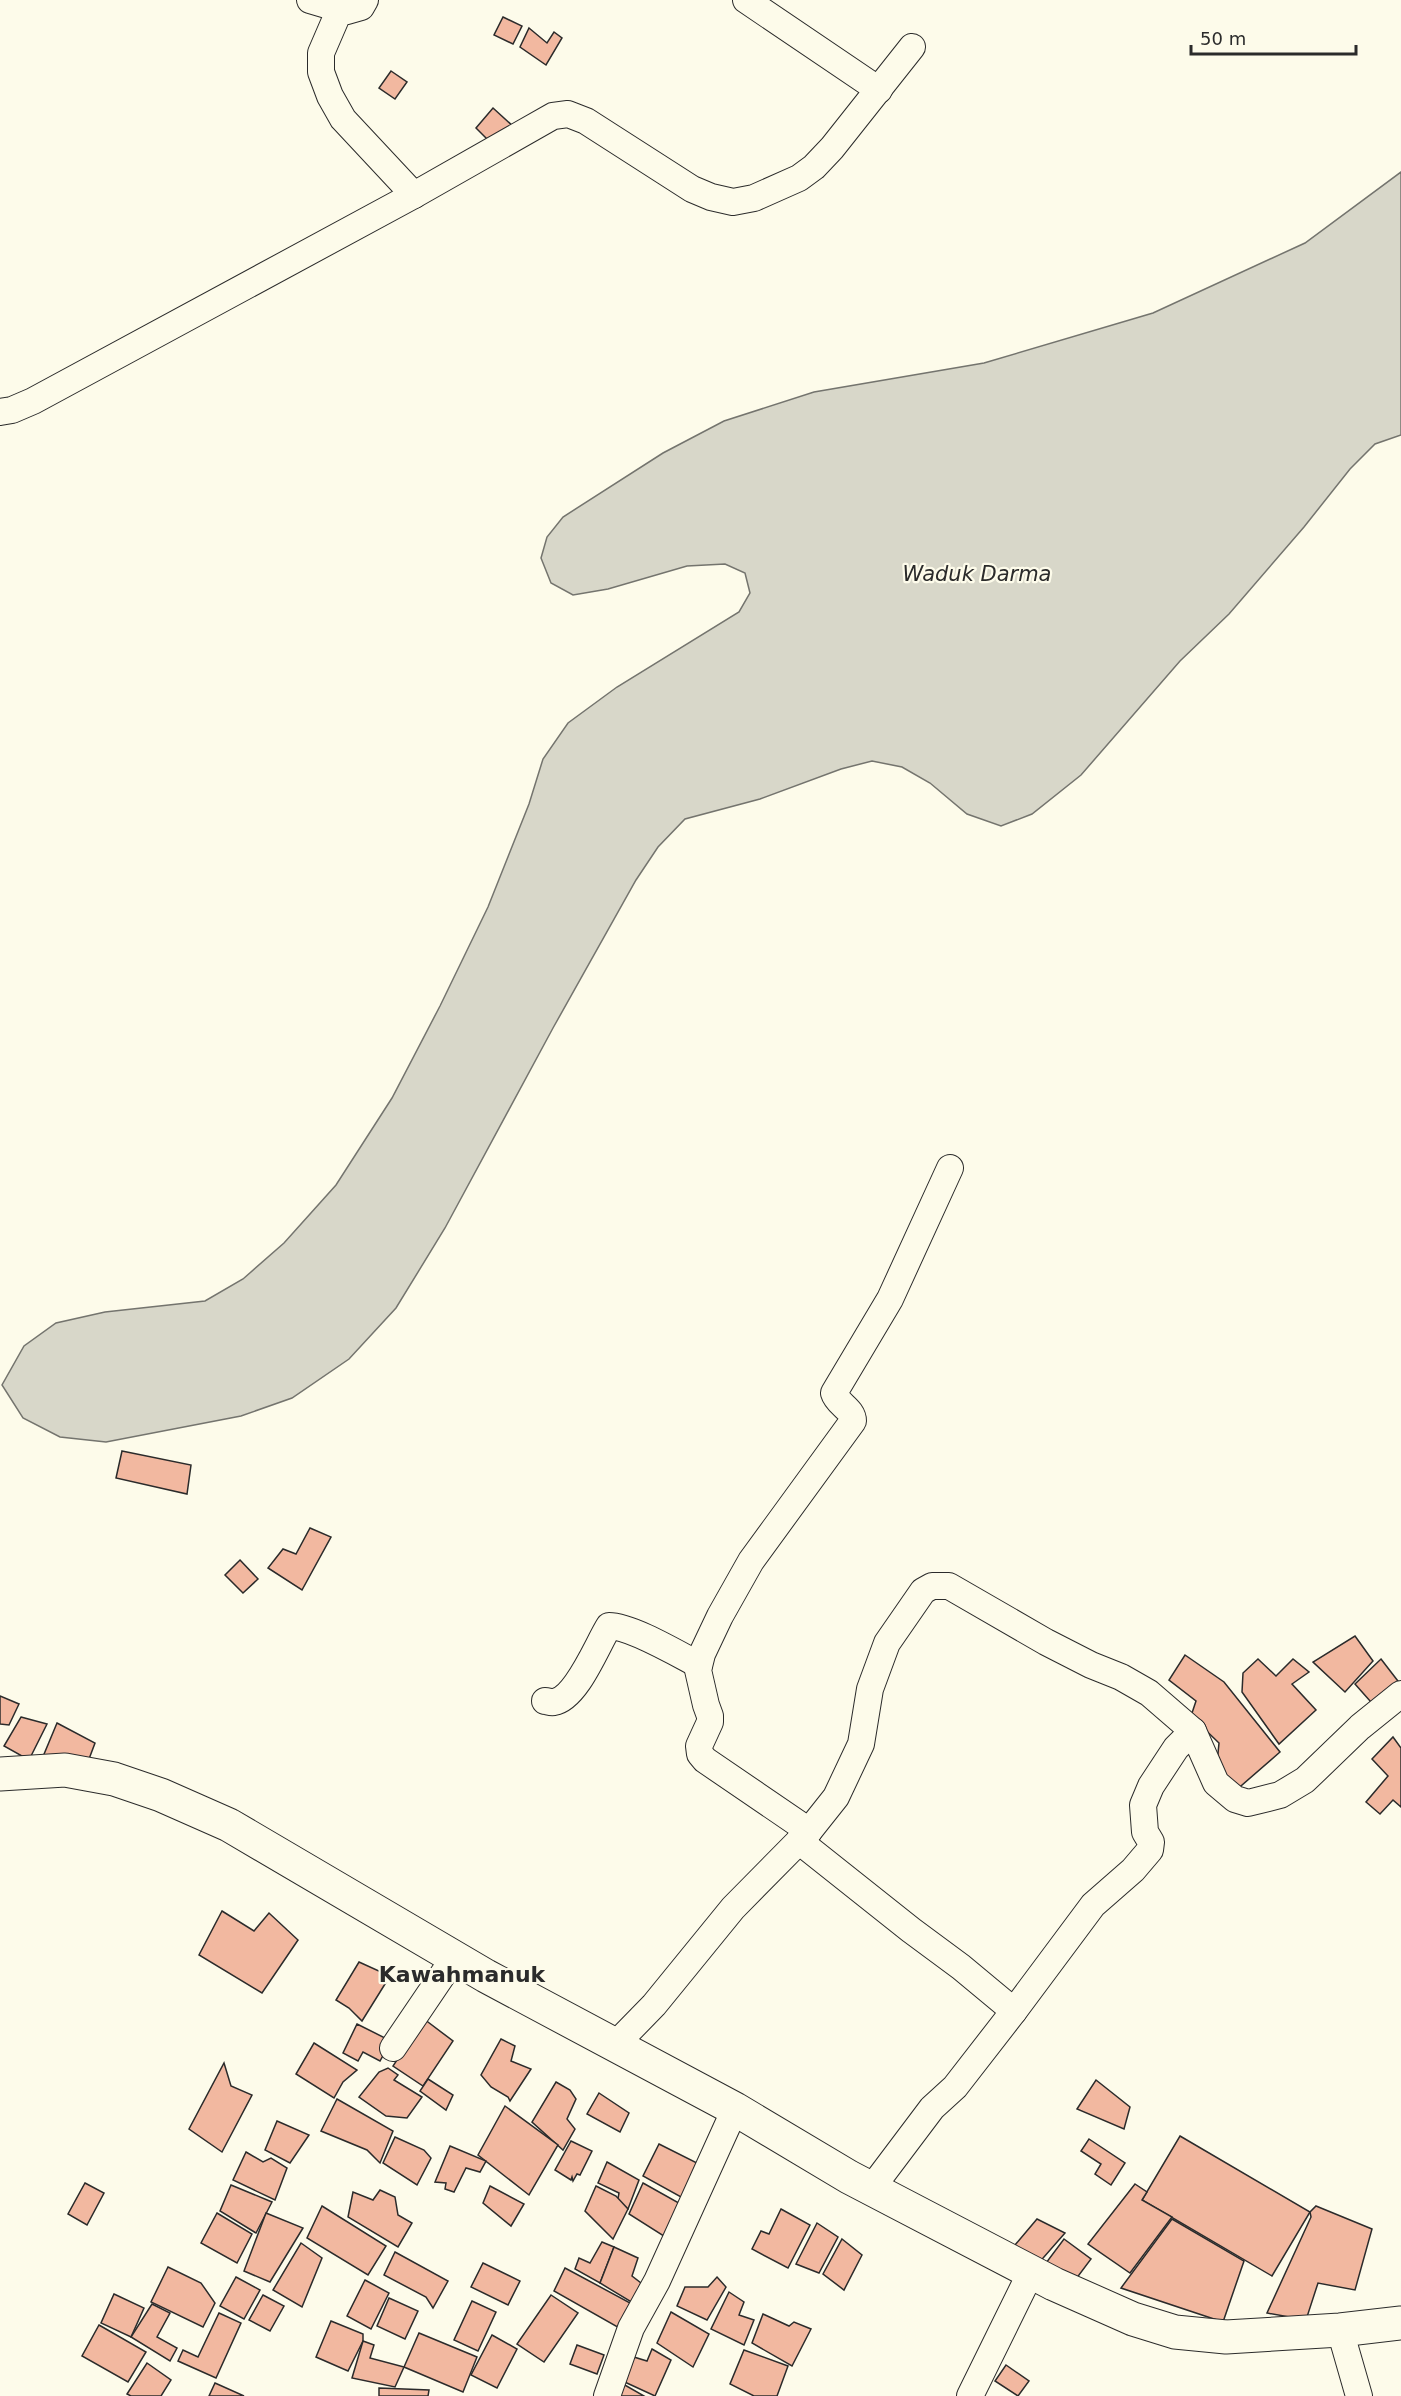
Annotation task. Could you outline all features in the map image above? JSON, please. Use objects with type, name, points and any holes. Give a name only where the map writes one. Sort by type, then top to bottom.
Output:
[{"type":"highway","points":[[0,1774],[65,1770],[114,1779],[161,1795],[229,1825],[454,1958],[735,2109],[871,2189],[1031,2272],[1133,2319],[1175,2332],[1226,2337],[1340,2330],[1401,2323]]},
{"type":"street","points":[[310,0],[340,9],[353,10],[361,6],[365,0]]},
{"type":"street","points":[[746,0],[879,90]]},
{"type":"street","points":[[340,9],[321,53],[321,72],[324,80],[343,119],[414,195]]},
{"type":"street","points":[[0,412],[12,410],[33,401],[414,195],[537,123],[553,116],[568,114],[586,121],[693,189],[711,197],[733,202],[754,198],[799,178],[814,167],[832,148],[912,47]]},
{"type":"street","points":[[950,1168],[890,1299],[834,1393],[835,1398],[851,1413],[853,1421],[751,1561],[720,1616],[699,1665],[701,1688],[710,1716],[710,1722],[699,1746],[700,1754],[705,1760],[804,1836],[911,1930],[961,1967],[1014,2011]]},
{"type":"street","points":[[615,2045],[654,2005],[733,1908],[804,1836],[836,1797],[861,1744],[870,1689],[887,1643],[923,1591],[932,1586],[949,1586],[1046,1642],[1091,1665],[1121,1677],[1149,1693],[1193,1731],[1216,1783],[1235,1799],[1248,1803],[1280,1795],[1305,1780],[1360,1727],[1401,1694]]},
{"type":"street","points":[[545,1701],[555,1702],[576,1686],[609,1626],[615,1626],[643,1637],[699,1665]]},
{"type":"street","points":[[871,2189],[932,2108],[955,2087],[1093,1905],[1133,1870],[1150,1850],[1151,1842],[1145,1832],[1143,1805],[1151,1786],[1170,1757],[1193,1731]]},
{"type":"street","points":[[393,2048],[454,1958]]},
{"type":"street","points":[[607,2396],[632,2328],[657,2281],[735,2109]]},
{"type":"street","points":[[970,2396],[1031,2272]]},
{"type":"street","points":[[1340,2330],[1359,2396]]},
{"type":"water","name":"Waduk Darma","points":[[1401,172],[1401,435],[1375,444],[1350,469],[1304,527],[1229,614],[1180,661],[1081,775],[1032,814],[1001,826],[967,814],[930,783],[902,767],[872,761],[841,769],[760,799],[685,819],[658,847],[636,880],[445,1228],[396,1308],[349,1359],[292,1398],[241,1416],[106,1442],[60,1437],[23,1418],[2,1385],[24,1346],[56,1323],[105,1312],[205,1301],[243,1279],[284,1243],[336,1185],[392,1098],[440,1006],[488,907],[529,804],[543,759],[568,723],[617,687],[739,612],[750,593],[745,573],[725,564],[687,566],[608,589],[573,595],[551,583],[541,558],[547,537],[563,517],[663,453],[724,421],[814,392],[984,363],[1153,313],[1305,243]]},
{"type":"building","points":[[503,17],[522,26],[513,44],[494,35]]},
{"type":"building","points":[[529,28],[547,43],[554,32],[562,38],[546,65],[520,47]]},
{"type":"building","points":[[391,71],[407,82],[395,99],[379,88]]},
{"type":"building","points":[[493,108],[515,128],[495,147],[476,128]]},
{"type":"building","points":[[122,1451],[191,1465],[187,1494],[116,1478]]},
{"type":"building","points":[[310,1528],[331,1537],[302,1590],[268,1568],[283,1549],[296,1554]]},
{"type":"building","points":[[240,1560],[258,1579],[243,1593],[225,1575]]},
{"type":"building","points":[[1355,1636],[1373,1661],[1345,1692],[1313,1662]]},
{"type":"building","points":[[1185,1655],[1224,1682],[1280,1752],[1234,1792],[1216,1774],[1219,1743],[1191,1716],[1196,1701],[1169,1680]]},
{"type":"building","points":[[1258,1659],[1276,1676],[1293,1659],[1309,1672],[1292,1684],[1316,1710],[1279,1744],[1242,1692],[1243,1673]]},
{"type":"building","points":[[1381,1659],[1401,1685],[1378,1710],[1355,1684]]},
{"type":"building","points":[[0,1696],[19,1704],[9,1725],[0,1724]]},
{"type":"building","points":[[21,1717],[47,1724],[29,1760],[4,1746]]},
{"type":"building","points":[[57,1723],[95,1743],[86,1767],[42,1759]]},
{"type":"building","points":[[1393,1737],[1401,1748],[1401,1807],[1393,1800],[1380,1814],[1366,1802],[1388,1776],[1372,1759]]},
{"type":"building","points":[[222,1911],[254,1931],[269,1913],[298,1940],[262,1993],[199,1955]]},
{"type":"building","points":[[359,1962],[390,1976],[362,2021],[349,2008],[336,2000]]},
{"type":"building","points":[[424,2019],[453,2041],[423,2086],[393,2066]]},
{"type":"building","points":[[357,2024],[391,2041],[380,2061],[363,2052],[358,2061],[343,2053]]},
{"type":"building","points":[[501,2039],[515,2046],[511,2061],[531,2069],[510,2101],[508,2097],[491,2087],[481,2075]]},
{"type":"building","points":[[314,2043],[357,2070],[343,2082],[334,2098],[296,2074]]},
{"type":"building","points":[[224,2063],[231,2086],[252,2095],[222,2152],[189,2129]]},
{"type":"building","points":[[388,2068],[398,2075],[394,2080],[422,2097],[407,2118],[386,2116],[359,2097],[379,2072]]},
{"type":"building","points":[[428,2079],[453,2095],[446,2110],[420,2091]]},
{"type":"building","points":[[1096,2080],[1130,2107],[1124,2129],[1077,2109]]},
{"type":"building","points":[[556,2082],[570,2090],[576,2099],[567,2119],[575,2129],[563,2150],[532,2122]]},
{"type":"building","points":[[599,2093],[629,2113],[620,2132],[587,2114]]},
{"type":"building","points":[[337,2099],[393,2131],[380,2163],[367,2150],[321,2131]]},
{"type":"building","points":[[505,2106],[558,2145],[529,2195],[478,2155]]},
{"type":"building","points":[[277,2121],[309,2135],[290,2163],[265,2150]]},
{"type":"building","points":[[1180,2136],[1310,2212],[1272,2276],[1142,2200]]},
{"type":"building","points":[[395,2137],[424,2150],[431,2158],[417,2185],[383,2163]]},
{"type":"building","points":[[1089,2139],[1125,2163],[1111,2185],[1095,2174],[1101,2164],[1081,2151]]},
{"type":"building","points":[[571,2141],[592,2151],[580,2175],[577,2174],[573,2181],[572,2177],[571,2180],[555,2170]]},
{"type":"building","points":[[659,2144],[705,2167],[690,2202],[643,2176]]},
{"type":"building","points":[[450,2146],[486,2161],[480,2172],[466,2168],[454,2192],[445,2189],[446,2183],[435,2182]]},
{"type":"building","points":[[246,2152],[263,2162],[271,2158],[287,2168],[275,2200],[233,2180]]},
{"type":"building","points":[[607,2162],[639,2180],[628,2209],[617,2204],[619,2193],[598,2183]]},
{"type":"building","points":[[85,2183],[104,2193],[87,2225],[68,2214]]},
{"type":"building","points":[[643,2183],[686,2207],[670,2240],[629,2214]]},
{"type":"building","points":[[1135,2184],[1147,2192],[1142,2200],[1172,2217],[1130,2273],[1088,2244]]},
{"type":"building","points":[[231,2185],[272,2202],[256,2233],[220,2211]]},
{"type":"building","points":[[490,2186],[524,2204],[511,2226],[483,2203]]},
{"type":"building","points":[[596,2186],[616,2196],[628,2209],[613,2239],[585,2211]]},
{"type":"building","points":[[380,2190],[395,2197],[398,2215],[412,2223],[398,2247],[348,2217],[353,2192],[373,2200]]},
{"type":"building","points":[[322,2206],[386,2246],[368,2275],[307,2238]]},
{"type":"building","points":[[1316,2206],[1372,2229],[1355,2290],[1318,2283],[1306,2320],[1267,2313],[1311,2217],[1310,2212]]},
{"type":"building","points":[[781,2209],[810,2225],[788,2268],[752,2249],[761,2231],[769,2234]]},
{"type":"building","points":[[217,2213],[252,2234],[237,2263],[201,2243]]},
{"type":"building","points":[[266,2213],[303,2228],[270,2282],[244,2271]]},
{"type":"building","points":[[1037,2219],[1065,2233],[1037,2265],[1015,2245]]},
{"type":"building","points":[[1172,2219],[1244,2261],[1223,2322],[1121,2288]]},
{"type":"building","points":[[817,2223],[838,2237],[819,2273],[796,2264]]},
{"type":"building","points":[[842,2239],[862,2255],[844,2290],[823,2274]]},
{"type":"building","points":[[1064,2239],[1091,2259],[1073,2283],[1046,2263]]},
{"type":"building","points":[[602,2242],[614,2247],[600,2283],[575,2269],[579,2258],[590,2263]]},
{"type":"building","points":[[301,2243],[322,2258],[302,2307],[273,2290]]},
{"type":"building","points":[[614,2247],[638,2258],[632,2276],[641,2283],[633,2303],[600,2283]]},
{"type":"building","points":[[395,2252],[448,2281],[433,2308],[426,2297],[384,2275]]},
{"type":"building","points":[[483,2263],[520,2281],[508,2305],[471,2287]]},
{"type":"building","points":[[168,2267],[201,2283],[215,2303],[203,2327],[151,2302]]},
{"type":"building","points":[[565,2268],[632,2304],[621,2329],[554,2291]]},
{"type":"building","points":[[236,2277],[260,2290],[244,2319],[220,2306]]},
{"type":"building","points":[[717,2277],[726,2287],[707,2320],[677,2306],[685,2287],[708,2287]]},
{"type":"building","points":[[365,2280],[389,2293],[371,2329],[347,2316]]},
{"type":"building","points":[[729,2292],[744,2302],[739,2315],[754,2320],[744,2345],[711,2329]]},
{"type":"building","points":[[114,2294],[144,2308],[131,2337],[101,2323]]},
{"type":"building","points":[[263,2295],[284,2306],[270,2331],[249,2320]]},
{"type":"building","points":[[551,2295],[578,2313],[544,2362],[517,2344]]},
{"type":"building","points":[[389,2298],[418,2311],[405,2339],[377,2326]]},
{"type":"building","points":[[472,2301],[496,2312],[478,2351],[454,2340]]},
{"type":"building","points":[[152,2304],[170,2313],[157,2337],[177,2348],[170,2361],[131,2337]]},
{"type":"building","points":[[671,2312],[709,2334],[693,2367],[657,2343]]},
{"type":"building","points":[[219,2313],[241,2323],[216,2378],[178,2361],[183,2350],[198,2357]]},
{"type":"building","points":[[763,2314],[789,2326],[794,2322],[811,2329],[792,2366],[752,2343]]},
{"type":"building","points":[[331,2321],[363,2334],[363,2341],[348,2371],[316,2357]]},
{"type":"building","points":[[99,2325],[146,2352],[128,2382],[82,2356]]},
{"type":"building","points":[[419,2333],[477,2357],[463,2392],[404,2367]]},
{"type":"building","points":[[492,2335],[517,2349],[497,2388],[471,2375]]},
{"type":"building","points":[[363,2341],[374,2345],[370,2358],[404,2367],[395,2387],[352,2378]]},
{"type":"building","points":[[577,2345],[604,2355],[597,2374],[570,2364]]},
{"type":"building","points":[[652,2349],[671,2360],[655,2396],[616,2378],[624,2354],[647,2361]]},
{"type":"building","points":[[744,2350],[788,2366],[777,2396],[754,2396],[730,2384]]},
{"type":"building","points":[[147,2363],[171,2380],[161,2396],[127,2394]]},
{"type":"building","points":[[1006,2365],[1029,2381],[1018,2396],[995,2381]]},
{"type":"building","points":[[616,2380],[644,2396],[611,2396]]},
{"type":"building","points":[[215,2383],[244,2396],[209,2396]]},
{"type":"building","points":[[379,2388],[429,2390],[428,2396],[379,2396]]},
{"type":"district","name":"Kawahmanuk","points":[[462,1974]]}]
